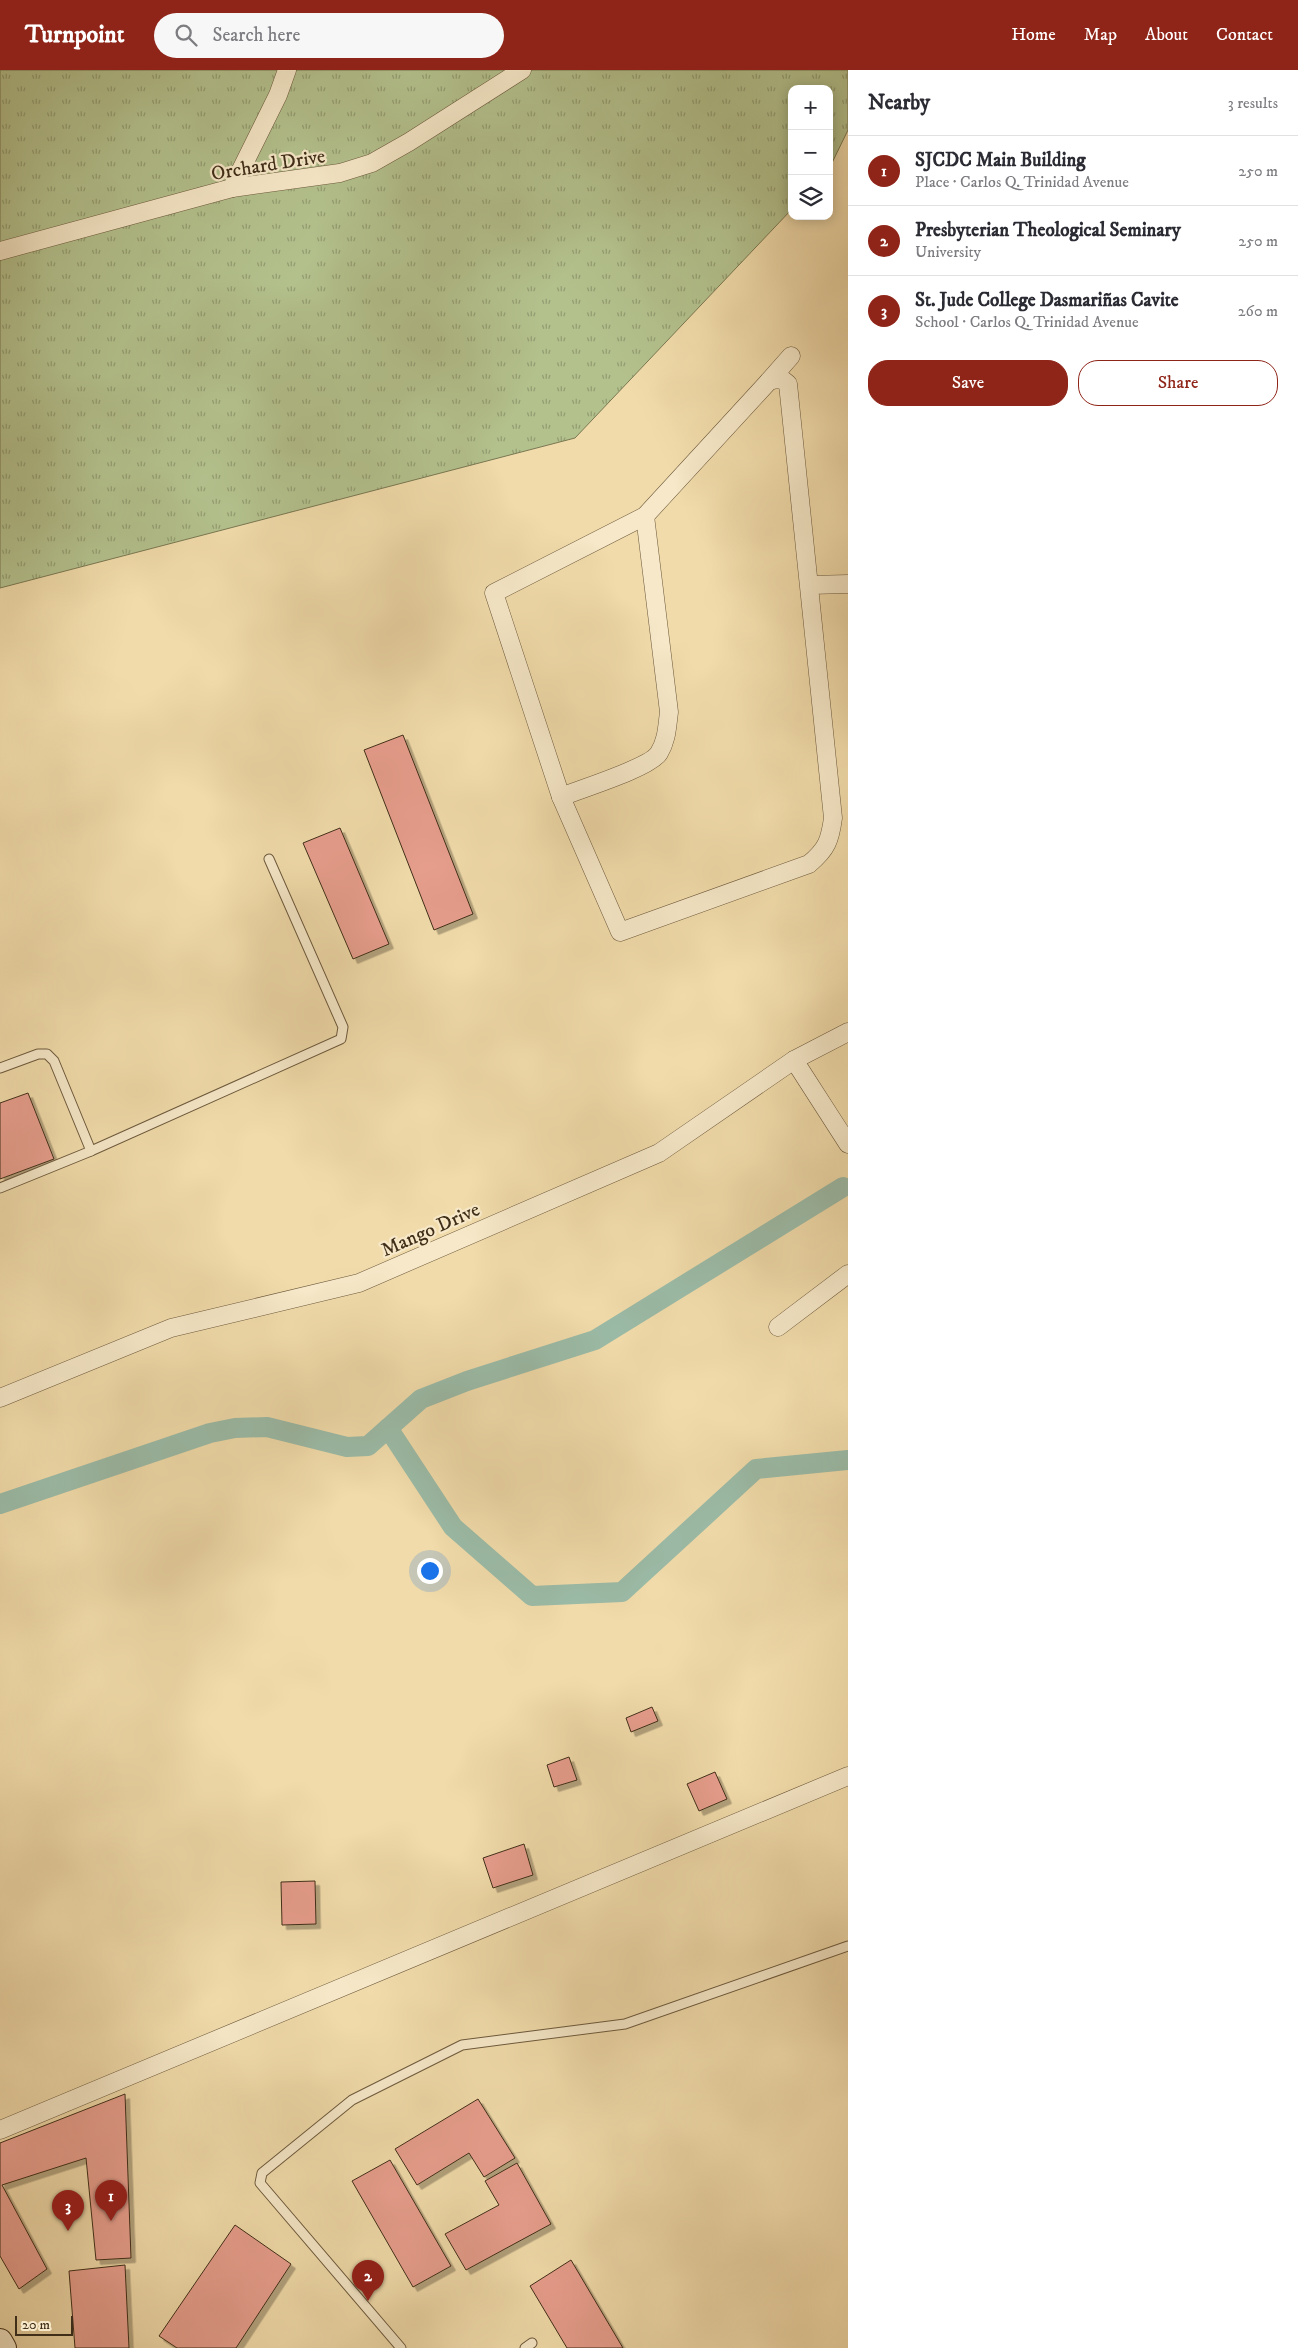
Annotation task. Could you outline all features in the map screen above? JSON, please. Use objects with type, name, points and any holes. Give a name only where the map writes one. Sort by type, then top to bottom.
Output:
[{"type":"main road","points":[[0,2341],[4,2348]]},
{"type":"street","points":[[232,188],[278,94],[287,70]]},
{"type":"street","name":"Orchard Drive","points":[[0,251],[232,188],[340,173],[372,163],[409,142],[522,70]]},
{"type":"street","points":[[770,381],[783,380],[788,384],[833,818],[830,838],[822,852],[809,864],[620,932],[561,797],[494,593],[645,516],[791,356]]},
{"type":"street","points":[[561,797],[644,765],[658,755],[667,737],[668,712],[645,516]]},
{"type":"street","points":[[810,585],[848,584]]},
{"type":"street","name":"Mango Drive","points":[[0,1398],[171,1328],[368,1280],[659,1153],[794,1060],[848,1032]]},
{"type":"street","points":[[794,1060],[848,1144]]},
{"type":"street","points":[[778,1327],[848,1274]]},
{"type":"street","points":[[0,2130],[848,1776]]},
{"type":"lane","points":[[0,1188],[91,1151],[341,1039],[343,1027],[269,859]]},
{"type":"lane","points":[[0,1068],[38,1054],[47,1054],[54,1061],[91,1151]]},
{"type":"lane","points":[[401,2348],[260,2183],[262,2173],[352,2100],[462,2045],[625,2024],[848,1946]]},
{"type":"green space","points":[[0,70],[848,70],[848,130],[833,161],[833,85],[788,85],[788,213],[575,438],[0,588]]},
{"type":"building","points":[[403,735],[473,914],[434,930],[364,750]]},
{"type":"building","points":[[340,828],[389,944],[353,959],[303,843]]},
{"type":"building","points":[[28,1093],[54,1159],[0,1179],[0,1103]]},
{"type":"building","points":[[652,1707],[658,1721],[631,1732],[626,1718]]},
{"type":"building","points":[[569,1757],[577,1780],[554,1787],[547,1765]]},
{"type":"building","points":[[715,1772],[727,1799],[699,1811],[687,1784]]},
{"type":"building","points":[[524,1844],[533,1875],[493,1888],[483,1858]]},
{"type":"building","points":[[315,1881],[316,1924],[282,1925],[281,1882]]},
{"type":"building","points":[[125,2094],[131,2258],[96,2260],[86,2158],[2,2185],[47,2269],[19,2289],[0,2256],[0,2143]]},
{"type":"building","points":[[478,2099],[515,2158],[484,2177],[469,2153],[417,2185],[395,2149]]},
{"type":"building","points":[[390,2160],[451,2266],[413,2287],[352,2181]]},
{"type":"building","points":[[517,2163],[551,2224],[466,2270],[445,2234],[499,2205],[485,2181]]},
{"type":"building","points":[[235,2225],[291,2264],[236,2348],[177,2348],[159,2336]]},
{"type":"building","points":[[571,2260],[623,2348],[567,2348],[530,2286]]},
{"type":"building","points":[[125,2265],[129,2348],[75,2348],[69,2271]]},
{"type":"waterway","points":[[0,1504],[210,1433],[235,1428],[267,1427],[347,1447],[368,1446],[421,1399],[467,1381],[595,1340],[843,1187]]},
{"type":"waterway","points":[[388,1428],[453,1527],[532,1596],[622,1592],[756,1469],[848,1460]]},
{"type":"place","name":"SJCDC Main Building","points":[[111,2221]]},
{"type":"place","name":"St. Jude College Dasmariñas Cavite","points":[[68,2231]]},
{"type":"place","name":"Presbyterian Theological Seminary","points":[[368,2301]]}]
